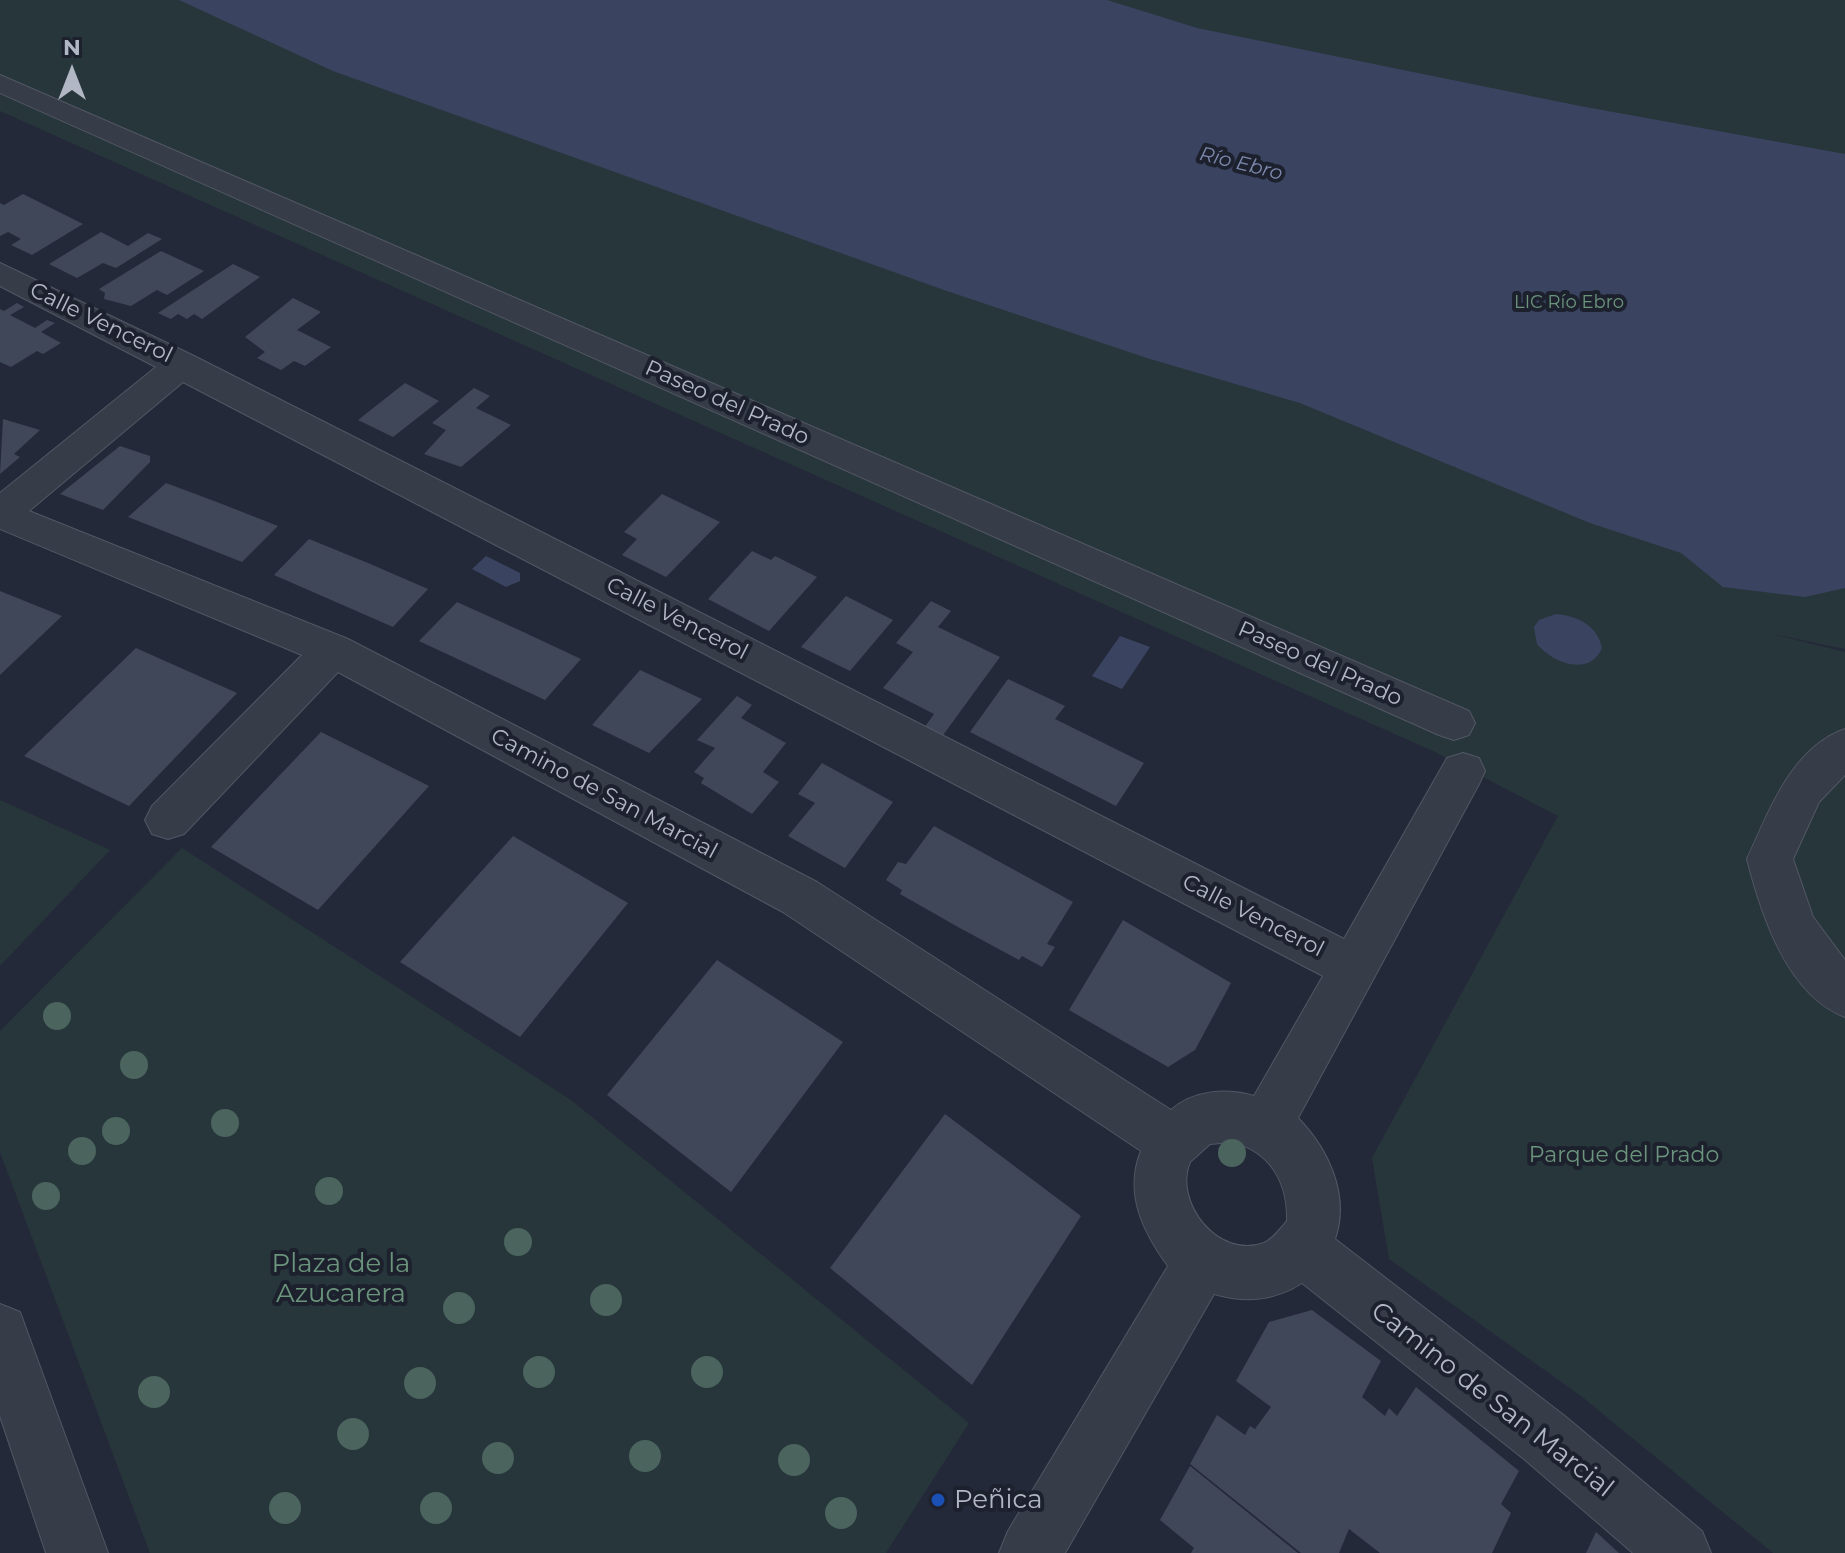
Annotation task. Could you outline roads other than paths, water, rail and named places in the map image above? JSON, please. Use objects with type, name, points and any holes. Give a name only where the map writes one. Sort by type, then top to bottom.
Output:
[{"type":"street","name":"Paseo del Prado","points":[[0,83],[1454,723]]},
{"type":"street","name":"Calle Vencerol","points":[[0,273],[1354,968]]},
{"type":"street","points":[[0,514],[182,364]]},
{"type":"street","name":"Camino de San Marcial","points":[[0,514],[333,650],[800,897],[1172,1141]]},
{"type":"street","points":[[168,820],[333,650]]},
{"type":"street","points":[[1845,747],[1802,790],[1770,859],[1783,906],[1814,964],[1845,994]]},
{"type":"street","points":[[1266,1126],[1463,771]]},
{"type":"street","points":[[1232,1116],[1266,1126],[1294,1150],[1312,1182],[1315,1217],[1302,1248],[1274,1269],[1238,1274],[1202,1262],[1175,1237],[1159,1204],[1159,1169],[1172,1141],[1198,1121],[1232,1116]]},
{"type":"street","name":"Camino de San Marcial","points":[[1302,1248],[1545,1438],[1680,1553]]},
{"type":"street","points":[[1030,1553],[1202,1262]]},
{"type":"street","points":[[0,1332],[77,1553]]},
{"type":"water","name":"LIC Río Ebro","points":[[179,0],[1107,0],[1197,28],[1580,106],[1845,154],[1845,588],[1805,597],[1723,587],[1681,553],[1590,523],[1300,403],[1147,358],[944,290],[333,71]]},
{"type":"water","points":[[486,556],[520,573],[520,581],[506,587],[472,569]]},
{"type":"water","points":[[1556,614],[1579,620],[1596,633],[1602,648],[1596,657],[1588,663],[1570,664],[1552,656],[1537,644],[1534,627],[1539,620]]},
{"type":"water","points":[[1120,636],[1150,647],[1122,689],[1092,676]]},
{"type":"place","name":"Peñica","points":[[938,1500]]},
{"type":"water label","name":"Río Ebro","points":[[1241,164]]},
{"type":"park label","name":"Parque del Prado","points":[[1624,1156]]},
{"type":"park label","name":"Plaza de la Azucarera","points":[[341,1279]]}]
